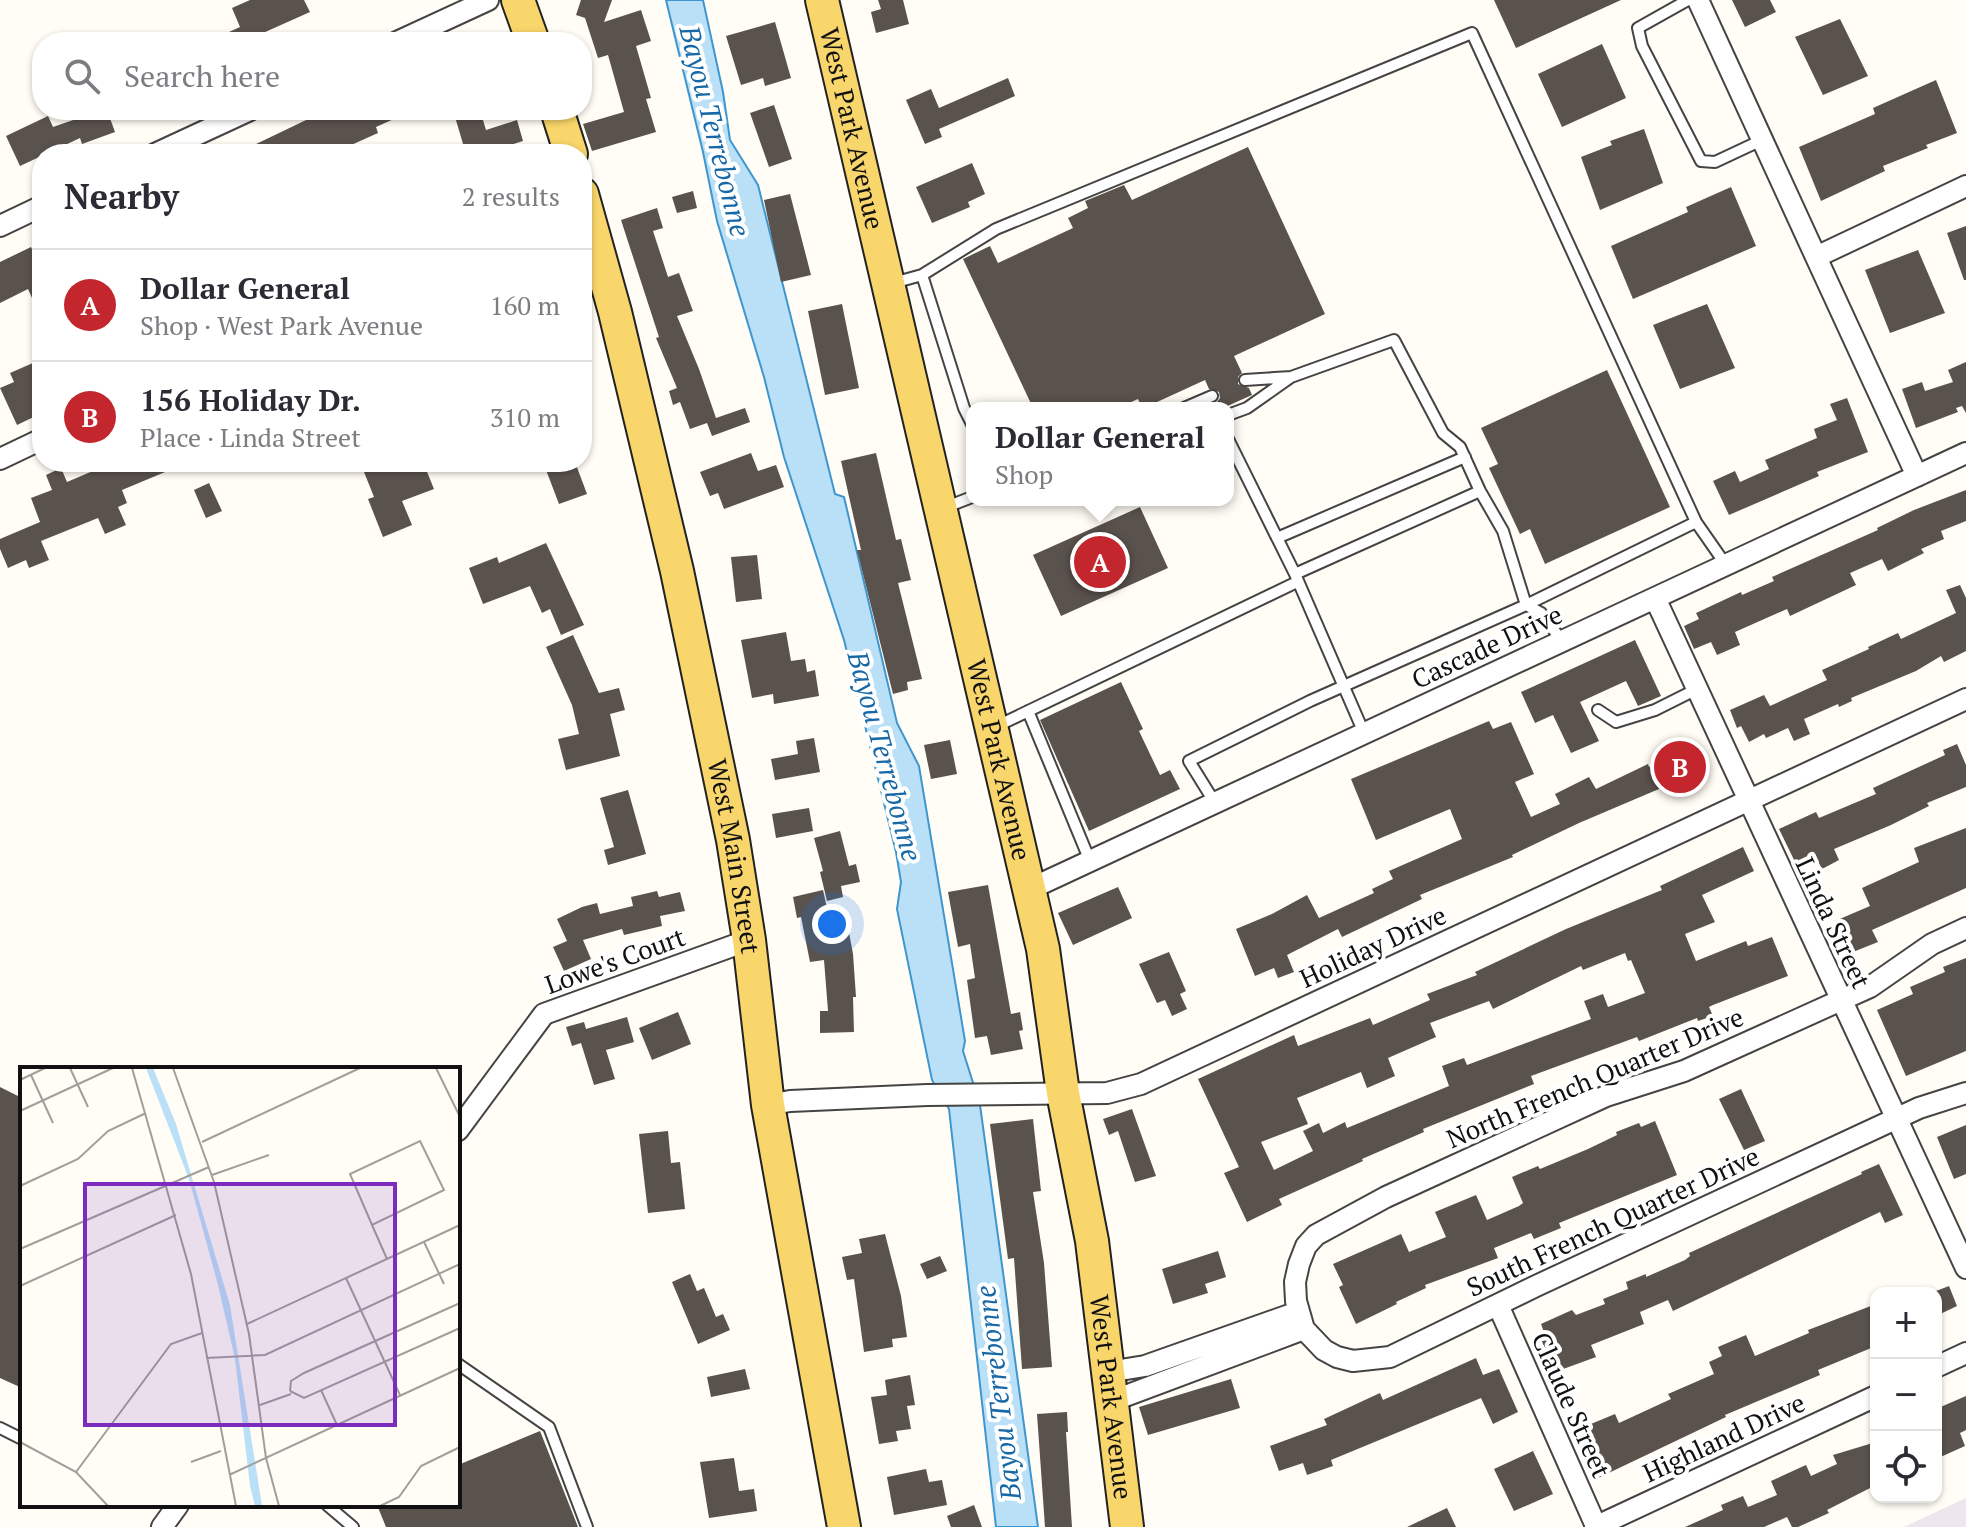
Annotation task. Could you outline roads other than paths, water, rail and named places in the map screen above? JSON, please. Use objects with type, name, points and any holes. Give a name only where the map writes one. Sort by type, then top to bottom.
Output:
[{"type":"main road","points":[[518,0],[529,32]]},
{"type":"main road","name":"West Park Avenue","points":[[822,0],[1043,949],[1063,1093],[1092,1241],[1127,1527]]},
{"type":"main road","points":[[560,120],[568,144]]},
{"type":"main road","name":"West Main Street","points":[[592,230],[615,312],[677,571],[733,840],[749,940],[768,1105],[844,1527]]},
{"type":"street","points":[[419,32],[488,0]]},
{"type":"street","points":[[1698,0],[1917,476]]},
{"type":"street","points":[[177,144],[228,120]]},
{"type":"street","points":[[1816,257],[1966,186]]},
{"type":"street","points":[[0,226],[32,211]]},
{"type":"street","points":[[0,459],[32,444]]},
{"type":"street","name":"Cascade Drive","points":[[1030,889],[1966,453]]},
{"type":"street","name":"Linda Street","points":[[1655,598],[1966,1268]]},
{"type":"street","name":"Holiday Drive","points":[[768,1105],[790,1101],[927,1095],[1107,1093],[1141,1084],[1966,699]]},
{"type":"street","name":"North French Quarter Drive","points":[[1301,1321],[1295,1282],[1306,1246],[1316,1235],[1386,1197],[1606,1096],[1684,1071],[1870,987],[1932,944],[1966,928]]},
{"type":"street","name":"Lowe's Court","points":[[460,1127],[544,1014],[749,940]]},
{"type":"street","name":"South French Quarter Drive","points":[[1301,1321],[1324,1350],[1337,1357],[1371,1361],[1390,1357],[1919,1108],[1966,1093]]},
{"type":"street","name":"Claude Street","points":[[1498,1305],[1596,1527]]},
{"type":"street","points":[[1110,1387],[1301,1321]]},
{"type":"street","points":[[1110,1387],[1145,1366],[1301,1321]]},
{"type":"street","points":[[1942,1364],[1966,1353]]},
{"type":"street","name":"Highland Drive","points":[[1596,1527],[1870,1399]]},
{"type":"lane","points":[[1688,0],[1638,28],[1642,46],[1701,161],[1715,162],[1762,140]]},
{"type":"lane","points":[[888,284],[922,275],[996,229],[1472,33],[1696,522],[1726,565]]},
{"type":"lane","points":[[922,275],[966,412]]},
{"type":"lane","points":[[1234,413],[1247,408],[1291,377],[1394,340],[1443,433],[1460,447],[1503,531],[1526,605],[1541,613],[1562,641]]},
{"type":"lane","points":[[1245,380],[1291,377]]},
{"type":"lane","points":[[1198,402],[1212,396]]},
{"type":"lane","points":[[1234,451],[1296,578],[1364,733]]},
{"type":"lane","points":[[1277,538],[1465,457]]},
{"type":"lane","points":[[993,728],[1480,491]]},
{"type":"lane","points":[[941,510],[966,500]]},
{"type":"lane","points":[[1215,803],[1189,761],[1344,686],[1526,605],[1696,522]]},
{"type":"lane","points":[[1598,710],[1616,722],[1655,710],[1697,689]]},
{"type":"lane","points":[[1028,711],[1090,861]]},
{"type":"lane","points":[[460,1365],[549,1427],[587,1527]]},
{"type":"lane","points":[[0,1428],[20,1438]]},
{"type":"lane","points":[[329,1507],[353,1527]]},
{"type":"water","name":"Bayou Terrebonne","points":[[666,0],[703,0],[730,140],[758,185],[835,494],[844,497],[897,723],[919,766],[965,1041],[963,1051],[980,1105],[1038,1527],[996,1527],[949,1109],[932,1080],[897,909],[901,882],[896,852],[844,640],[784,457],[764,377],[717,221]]},
{"type":"place","name":"Dollar General","points":[[1100,562]]},
{"type":"place","name":"156 Holiday Dr.","points":[[1680,767]]}]
